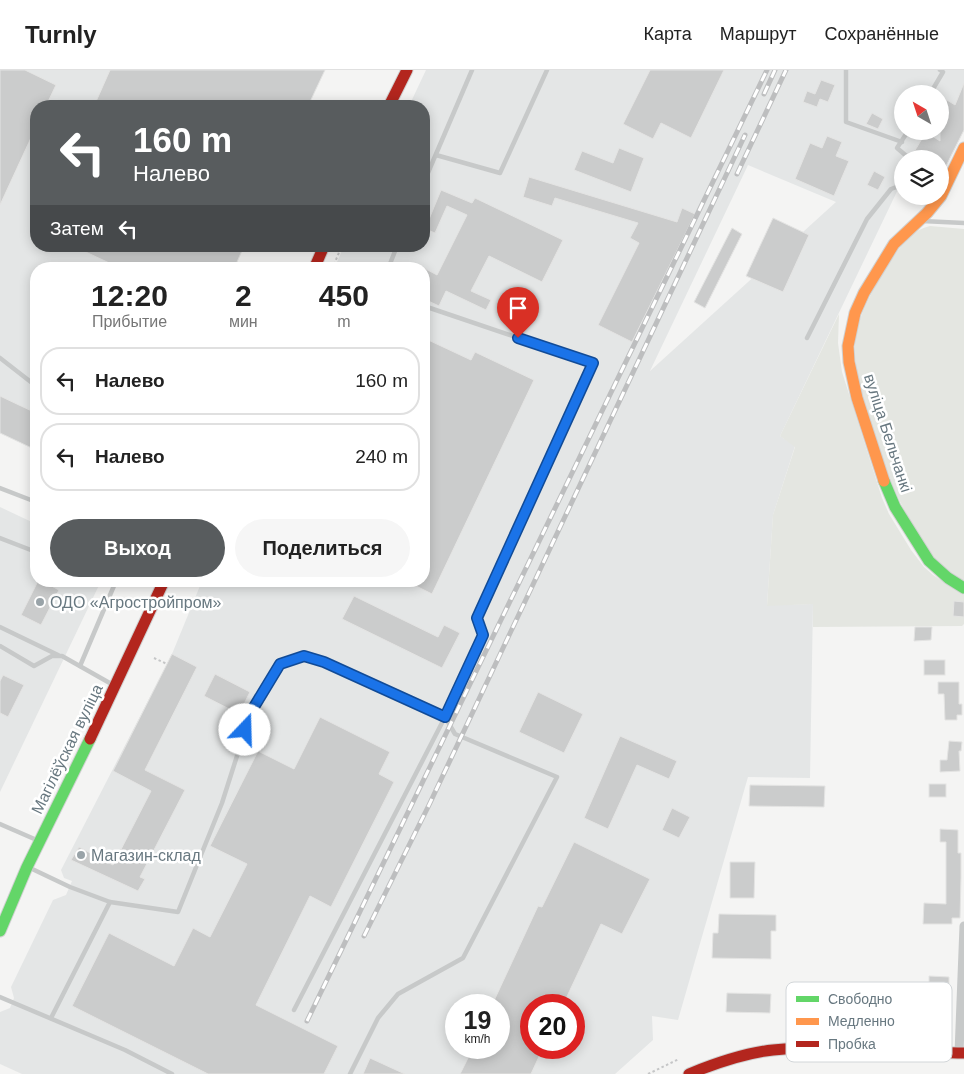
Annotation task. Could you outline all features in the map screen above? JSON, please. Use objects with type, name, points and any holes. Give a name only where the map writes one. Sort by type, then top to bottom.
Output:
[{"type":"street","points":[[393,100],[407,70]]},
{"type":"street","name":"вуліца Бельчанкі","points":[[949,169],[964,148]]},
{"type":"street","name":"вуліца Бельчанкі","points":[[932,205],[894,244],[864,293],[850,328],[849,362],[857,398],[881,475],[894,507],[929,561],[948,578],[964,588]]},
{"type":"street","name":"Магілёўская вуліца","points":[[0,931],[27,866],[116,686],[161,587]]},
{"type":"street","points":[[962,1054],[964,926]]},
{"type":"street","points":[[689,1074],[720,1062],[773,1050],[786,1050]]},
{"type":"lane","points":[[430,163],[436,155],[472,70]]},
{"type":"lane","points":[[436,155],[500,173],[547,70]]},
{"type":"lane","points":[[846,70],[846,122],[902,142],[897,148],[899,150]]},
{"type":"lane","points":[[935,85],[943,72],[940,70]]},
{"type":"lane","points":[[807,338],[867,219],[891,189],[894,188]]},
{"type":"lane","points":[[918,220],[964,223]]},
{"type":"lane","points":[[294,1010],[445,717],[483,635],[477,618],[593,363],[430,308]]},
{"type":"lane","points":[[0,358],[30,381]]},
{"type":"lane","points":[[0,488],[30,500]]},
{"type":"lane","points":[[0,538],[30,550]]},
{"type":"lane","points":[[80,666],[113,587]]},
{"type":"lane","points":[[0,627],[62,656],[116,686]]},
{"type":"lane","points":[[0,646],[34,666],[52,656],[62,656]]},
{"type":"lane","points":[[27,866],[70,887],[110,902],[178,912],[222,804],[251,712],[280,664],[304,656],[324,662],[445,717],[455,734],[557,777],[463,958],[398,994],[378,1018],[350,1074]]},
{"type":"lane","points":[[0,824],[40,842]]},
{"type":"lane","points":[[51,1018],[110,902]]},
{"type":"lane","points":[[0,997],[126,1050],[172,1074]]},
{"type":"path","points":[[154,658],[167,664]]},
{"type":"path","points":[[648,1074],[679,1059]]},
{"type":"shaded area","points":[[0,70],[325,70],[311,100],[30,100],[30,252],[241,252],[237,262],[30,262],[30,447],[0,433]]},
{"type":"shaded area","points":[[426,70],[964,70],[964,130],[955,149],[949,160],[949,150],[894,150],[894,198],[780,436],[795,446],[773,515],[767,605],[813,604],[810,778],[748,777],[678,1020],[652,1016],[653,1040],[615,1074],[22,1074],[0,1064],[0,1012],[10,1008],[14,998],[11,987],[53,900],[66,895],[72,881],[64,878],[61,870],[172,654],[200,587],[430,587],[430,262],[337,262],[341,252],[430,252],[430,100],[412,100]],"holes":[[[748,165],[836,202],[650,371]]]},
{"type":"shaded area","points":[[930,226],[964,229],[964,582],[947,570],[930,553],[903,507],[885,467],[862,395],[856,365],[856,334],[862,313],[871,294],[905,242],[916,232]]},
{"type":"shaded area","points":[[839,314],[838,343],[842,372],[882,498],[889,514],[924,567],[964,595],[964,624],[962,626],[813,627],[813,604],[767,606],[773,515],[795,447],[780,436]]},
{"type":"shaded area","points":[[0,507],[30,521],[30,587],[98,587],[0,792]]},
{"type":"building","points":[[0,70],[25,70],[56,85],[49,100],[30,100],[30,140],[0,205]]},
{"type":"building","points":[[110,70],[325,70],[311,100],[97,100]]},
{"type":"building","points":[[650,70],[724,70],[691,138],[661,123],[653,139],[623,124]]},
{"type":"building","points":[[821,80],[835,85],[828,102],[820,99],[817,107],[803,102],[807,91],[815,94]]},
{"type":"building","points":[[964,83],[964,130],[949,160],[949,150],[915,150],[921,140],[949,140],[949,101],[955,105]]},
{"type":"building","points":[[872,113],[883,119],[878,129],[866,124]]},
{"type":"building","points":[[827,136],[842,142],[836,156],[849,161],[834,196],[795,179],[810,143],[822,148]]},
{"type":"building","points":[[619,148],[644,158],[631,192],[574,170],[582,151],[613,163]]},
{"type":"building","points":[[874,171],[885,177],[878,190],[867,185]]},
{"type":"building","points":[[529,177],[677,222],[682,208],[695,214],[632,342],[598,325],[639,243],[630,238],[638,223],[555,198],[552,206],[523,197]]},
{"type":"building","points":[[441,190],[472,203],[475,198],[563,240],[542,282],[489,256],[471,291],[491,300],[486,310],[446,291],[439,306],[430,302],[430,271],[437,275],[467,215],[447,206],[435,233],[430,231],[430,217]]},
{"type":"building","points":[[773,218],[809,235],[783,292],[746,276]]},
{"type":"building","points":[[732,228],[742,234],[705,308],[694,302]]},
{"type":"building","points":[[86,252],[241,252],[237,262],[107,262]]},
{"type":"building","points":[[430,341],[471,360],[475,352],[534,380],[432,594],[418,587],[430,587]]},
{"type":"building","points":[[0,396],[30,410],[30,447],[0,433]]},
{"type":"building","name":"ОДО «Агростройпром»","points":[[35,587],[53,587],[59,590],[41,625],[21,615]]},
{"type":"building","points":[[354,596],[438,637],[444,625],[460,633],[442,668],[342,619]]},
{"type":"building","points":[[954,601],[964,602],[964,617],[953,616]]},
{"type":"building","points":[[915,627],[932,627],[931,640],[914,641]]},
{"type":"building","points":[[172,654],[197,667],[145,770],[185,790],[140,877],[145,879],[138,891],[71,860],[79,847],[113,865],[151,791],[113,771]]},
{"type":"building","points":[[924,660],[945,660],[945,675],[924,675]]},
{"type":"building","points":[[215,674],[250,692],[239,714],[204,696]]},
{"type":"building","points":[[3,675],[24,685],[8,717],[0,713],[0,681]]},
{"type":"building","points":[[938,682],[959,682],[959,704],[962,704],[962,715],[957,715],[957,720],[945,720],[944,694],[938,694]]},
{"type":"building","points":[[538,692],[583,714],[564,753],[519,732]]},
{"type":"building","points":[[320,717],[390,752],[379,774],[394,782],[331,907],[310,896],[256,1005],[338,1046],[324,1074],[208,1074],[72,1006],[109,933],[174,966],[193,928],[210,937],[247,864],[210,846],[258,751],[294,769]]},
{"type":"building","points":[[620,736],[677,761],[669,779],[637,765],[608,829],[584,818]]},
{"type":"building","points":[[949,741],[962,742],[961,751],[959,751],[960,771],[940,772],[940,760],[947,760]]},
{"type":"building","points":[[929,784],[946,784],[946,797],[929,797]]},
{"type":"building","points":[[750,785],[825,786],[824,807],[749,806]]},
{"type":"building","points":[[672,808],[690,817],[679,838],[662,830]]},
{"type":"building","points":[[940,829],[958,830],[958,853],[961,853],[960,918],[952,918],[952,924],[923,924],[924,903],[946,904],[946,842],[940,842]]},
{"type":"building","points":[[574,842],[650,879],[622,934],[601,924],[568,994],[520,994],[520,1059],[538,1059],[531,1074],[460,1074],[468,1059],[510,1059],[510,994],[497,994],[538,906],[542,907]]},
{"type":"building","points":[[730,862],[755,862],[754,898],[730,898]]},
{"type":"building","points":[[719,914],[776,915],[776,931],[771,931],[771,959],[712,958],[713,933],[718,933]]},
{"type":"building","points":[[929,976],[949,977],[949,982],[929,982]]},
{"type":"building","points":[[727,993],[771,994],[770,1013],[726,1012]]},
{"type":"building","points":[[370,1058],[405,1074],[363,1074]]},
{"type":"railway","points":[[307,1021],[767,70]]},
{"type":"railway","points":[[764,94],[775,70]]},
{"type":"railway","points":[[737,174],[786,70]]},
{"type":"railway","points":[[364,936],[429,805],[745,135]]},
{"type":"traffic: fast","points":[[884,481],[895,507],[929,561],[948,578],[964,588]]},
{"type":"traffic: fast","points":[[0,931],[27,867],[90,739]]},
{"type":"traffic: slow","points":[[884,481],[857,398],[849,362],[848,346],[855,313],[864,293],[894,244],[927,213],[941,196],[964,148]]},
{"type":"traffic: jam","points":[[392,100],[407,70]]},
{"type":"traffic: jam","points":[[317,262],[321,252]]},
{"type":"traffic: jam","points":[[90,739],[161,587]]},
{"type":"traffic: jam","points":[[689,1074],[741,1056],[762,1051],[786,1049]]},
{"type":"traffic: jam","points":[[952,1053],[964,1053]]},
{"type":"place","name":"ОДО «Агростройпром»","points":[[40,602]]},
{"type":"place","name":"Магазин-склад","points":[[81,855]]},
{"type":"route","points":[[245,730],[251,712],[280,664],[304,656],[324,662],[445,717],[483,635],[477,618],[593,363],[518,338]]}]
